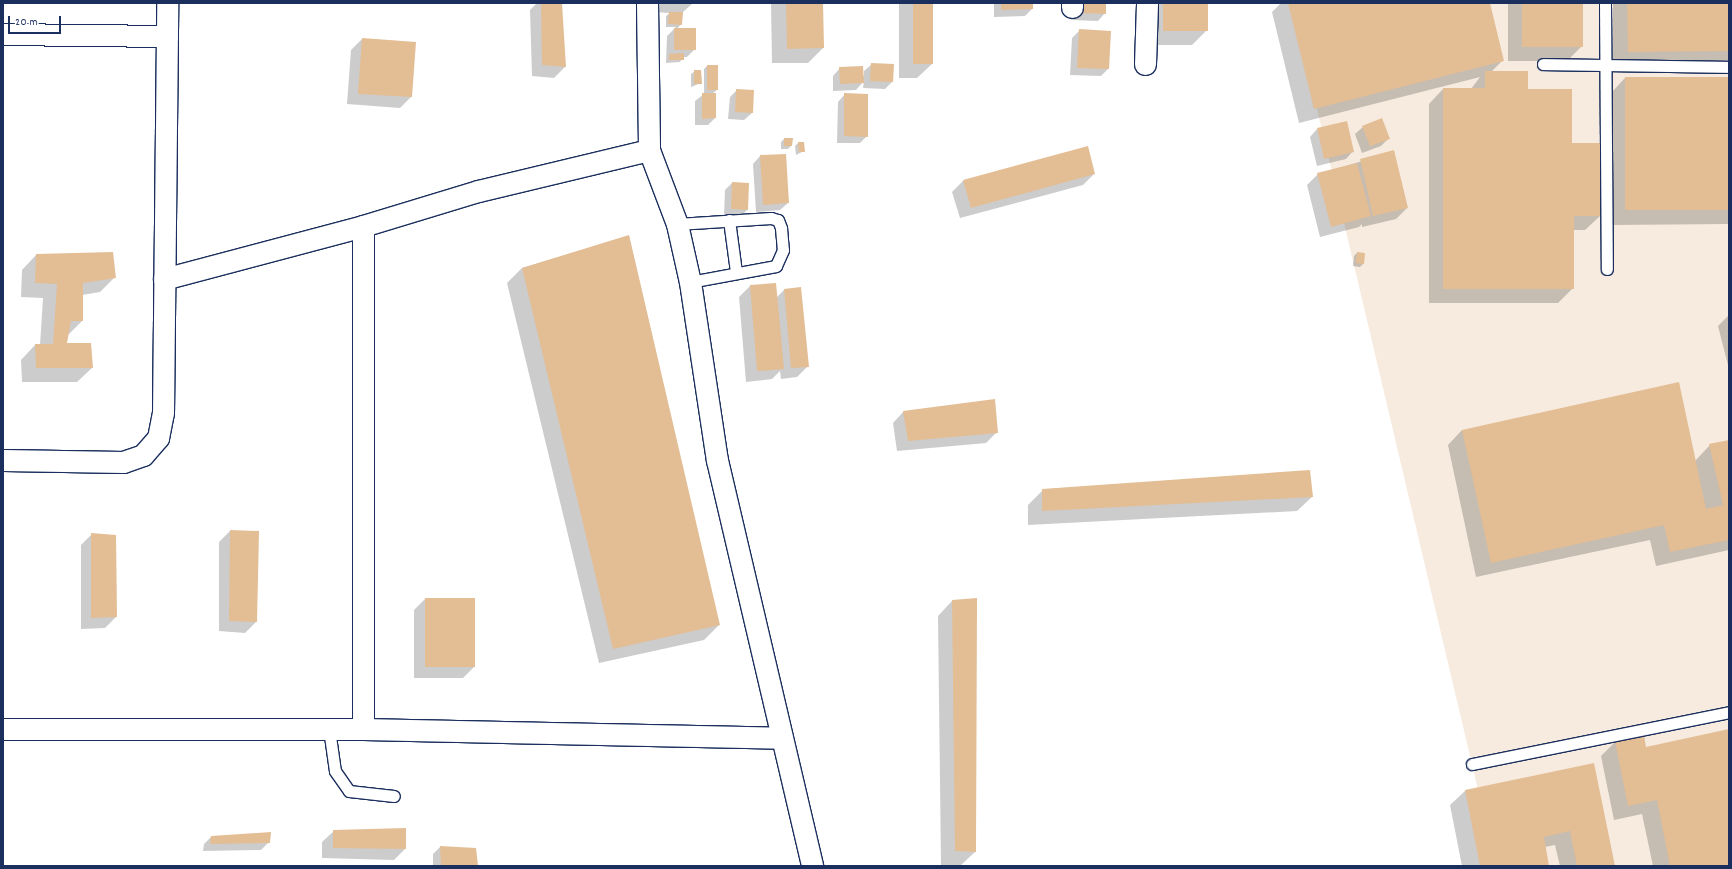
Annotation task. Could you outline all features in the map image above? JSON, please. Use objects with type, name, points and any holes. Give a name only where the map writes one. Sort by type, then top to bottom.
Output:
[{"type":"street","points":[[3,460],[122,462],[143,455],[158,438],[163,413],[167,3]]},
{"type":"street","points":[[646,3],[649,150],[677,224],[690,282],[717,460],[812,866]]},
{"type":"street","points":[[1145,64],[1147,3]]},
{"type":"street","points":[[3,34],[166,36]]},
{"type":"street","points":[[164,279],[363,226],[478,191],[649,150]]},
{"type":"street","points":[[363,226],[363,729]]},
{"type":"street","points":[[3,728],[363,729],[782,738]]},
{"type":"lane","points":[[1605,3],[1607,66],[1607,269]]},
{"type":"lane","points":[[1543,64],[1607,66],[1729,66]]},
{"type":"lane","points":[[677,224],[771,218],[778,220],[781,228],[783,250],[776,266],[736,272],[690,282]]},
{"type":"lane","points":[[729,220],[736,272]]},
{"type":"lane","points":[[1472,764],[1729,712]]},
{"type":"lane","points":[[329,729],[335,771],[350,791],[394,796]]},
{"type":"shaded area","points":[[1292,3],[1729,3],[1729,866],[1496,866]]},
{"type":"building","points":[[541,3],[562,3],[566,67],[542,65]]},
{"type":"building","points":[[786,3],[823,3],[824,48],[787,49]]},
{"type":"building","points":[[913,3],[933,3],[933,64],[913,64]]},
{"type":"building","points":[[1001,3],[1033,3],[1033,9],[1001,10]]},
{"type":"building","points":[[1078,3],[1106,3],[1106,14],[1077,13]]},
{"type":"building","points":[[1163,3],[1208,3],[1208,31],[1163,31]]},
{"type":"building","points":[[1288,3],[1490,3],[1504,61],[1314,109]]},
{"type":"building","points":[[1522,3],[1583,3],[1583,47],[1522,47]]},
{"type":"building","points":[[1627,3],[1729,3],[1729,51],[1628,52]]},
{"type":"building","points":[[669,12],[683,12],[682,25],[668,24]]},
{"type":"building","points":[[674,28],[696,28],[696,50],[674,50]]},
{"type":"building","points":[[1079,29],[1111,31],[1109,69],[1077,68]]},
{"type":"building","points":[[362,38],[416,42],[412,97],[358,94]]},
{"type":"building","points":[[684,53],[684,60],[669,60],[669,54]]},
{"type":"building","points":[[871,63],[894,64],[893,82],[870,81]]},
{"type":"building","points":[[707,65],[718,65],[718,90],[707,90]]},
{"type":"building","points":[[863,66],[864,83],[840,84],[839,67]]},
{"type":"building","points":[[694,70],[701,70],[702,84],[694,84]]},
{"type":"building","points":[[1485,71],[1528,71],[1528,89],[1572,89],[1572,143],[1600,143],[1601,216],[1574,216],[1574,289],[1443,289],[1443,88],[1485,88]]},
{"type":"building","points":[[1625,77],[1729,77],[1729,210],[1625,210]]},
{"type":"building","points":[[736,89],[754,90],[753,113],[735,112]]},
{"type":"building","points":[[702,93],[716,93],[716,118],[702,119]]},
{"type":"building","points":[[844,93],[868,94],[868,137],[844,136]]},
{"type":"building","points":[[1382,118],[1390,139],[1370,146],[1362,126]]},
{"type":"building","points":[[1347,121],[1354,152],[1324,159],[1317,128]]},
{"type":"building","points":[[784,138],[793,138],[792,146],[784,146]]},
{"type":"building","points":[[798,142],[804,142],[805,152],[799,152]]},
{"type":"building","points":[[1088,146],[1095,174],[971,208],[963,180]]},
{"type":"building","points":[[1394,150],[1408,208],[1373,216],[1360,159]]},
{"type":"building","points":[[786,154],[789,203],[763,205],[760,155]]},
{"type":"building","points":[[1357,163],[1371,216],[1331,227],[1317,173]]},
{"type":"building","points":[[732,182],[749,183],[748,210],[731,209]]},
{"type":"building","points":[[629,235],[720,625],[613,649],[522,268]]},
{"type":"building","points":[[113,252],[116,278],[83,283],[83,321],[71,321],[67,343],[91,343],[93,368],[36,368],[35,344],[53,344],[57,284],[35,283],[36,254]]},
{"type":"building","points":[[1357,252],[1365,253],[1364,264],[1356,263]]},
{"type":"building","points":[[776,283],[784,369],[757,371],[750,285]]},
{"type":"building","points":[[801,287],[809,367],[791,368],[784,289]]},
{"type":"building","points":[[1679,382],[1706,509],[1723,505],[1709,444],[1729,440],[1729,540],[1670,552],[1664,525],[1491,563],[1462,430]]},
{"type":"building","points":[[995,399],[998,433],[908,441],[903,411]]},
{"type":"building","points":[[1310,470],[1313,497],[1042,511],[1042,489]]},
{"type":"building","points":[[230,530],[259,531],[257,622],[229,621]]},
{"type":"building","points":[[91,533],[116,535],[117,617],[91,618]]},
{"type":"building","points":[[425,598],[475,598],[475,667],[425,667]]},
{"type":"building","points":[[977,598],[976,852],[955,851],[952,600]]},
{"type":"building","points":[[1729,729],[1729,866],[1670,866],[1657,800],[1628,806],[1615,741],[1644,735],[1646,747]]},
{"type":"building","points":[[1594,763],[1615,866],[1577,866],[1570,831],[1544,837],[1549,866],[1480,866],[1465,790]]},
{"type":"building","points":[[406,828],[406,849],[333,848],[333,830]]},
{"type":"building","points":[[271,832],[270,843],[210,844],[211,836]]},
{"type":"building","points":[[440,846],[476,848],[478,866],[441,866]]}]
